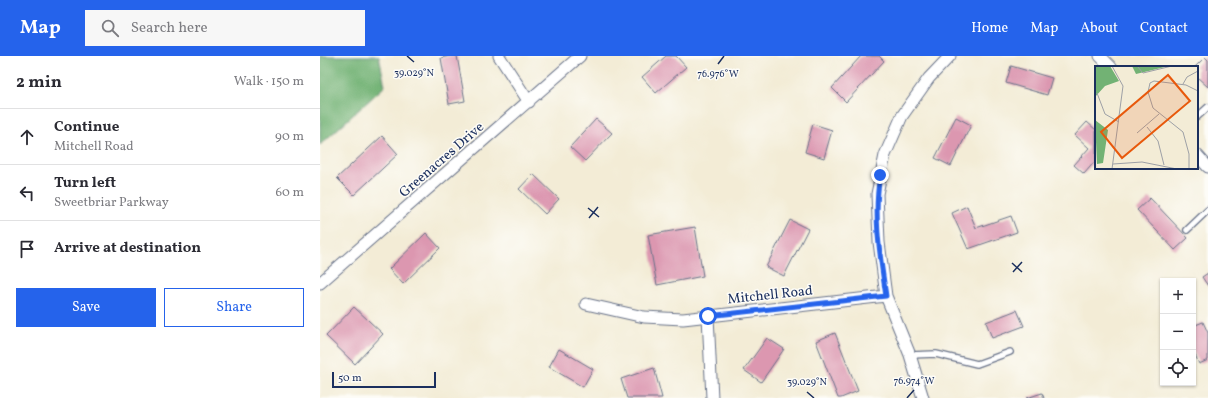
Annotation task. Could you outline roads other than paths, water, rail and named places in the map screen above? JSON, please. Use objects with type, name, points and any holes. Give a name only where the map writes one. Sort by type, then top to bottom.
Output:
[{"type":"street","points":[[499,56],[529,102]]},
{"type":"street","name":"Greenacres Drive","points":[[320,283],[580,56]]},
{"type":"street","points":[[923,398],[910,355],[886,296],[876,217],[877,194],[885,155],[902,116],[913,98],[950,56]]},
{"type":"street","points":[[1100,56],[1110,66]]},
{"type":"street","points":[[1198,156],[1208,167]]},
{"type":"street","name":"Mitchell Road","points":[[586,304],[644,317],[683,320],[886,296]]},
{"type":"street","points":[[708,316],[712,398]]},
{"type":"lane","points":[[1198,116],[1208,107]]},
{"type":"lane","points":[[1187,230],[1208,210]]},
{"type":"lane","points":[[910,355],[936,354],[977,364],[1010,352]]}]
